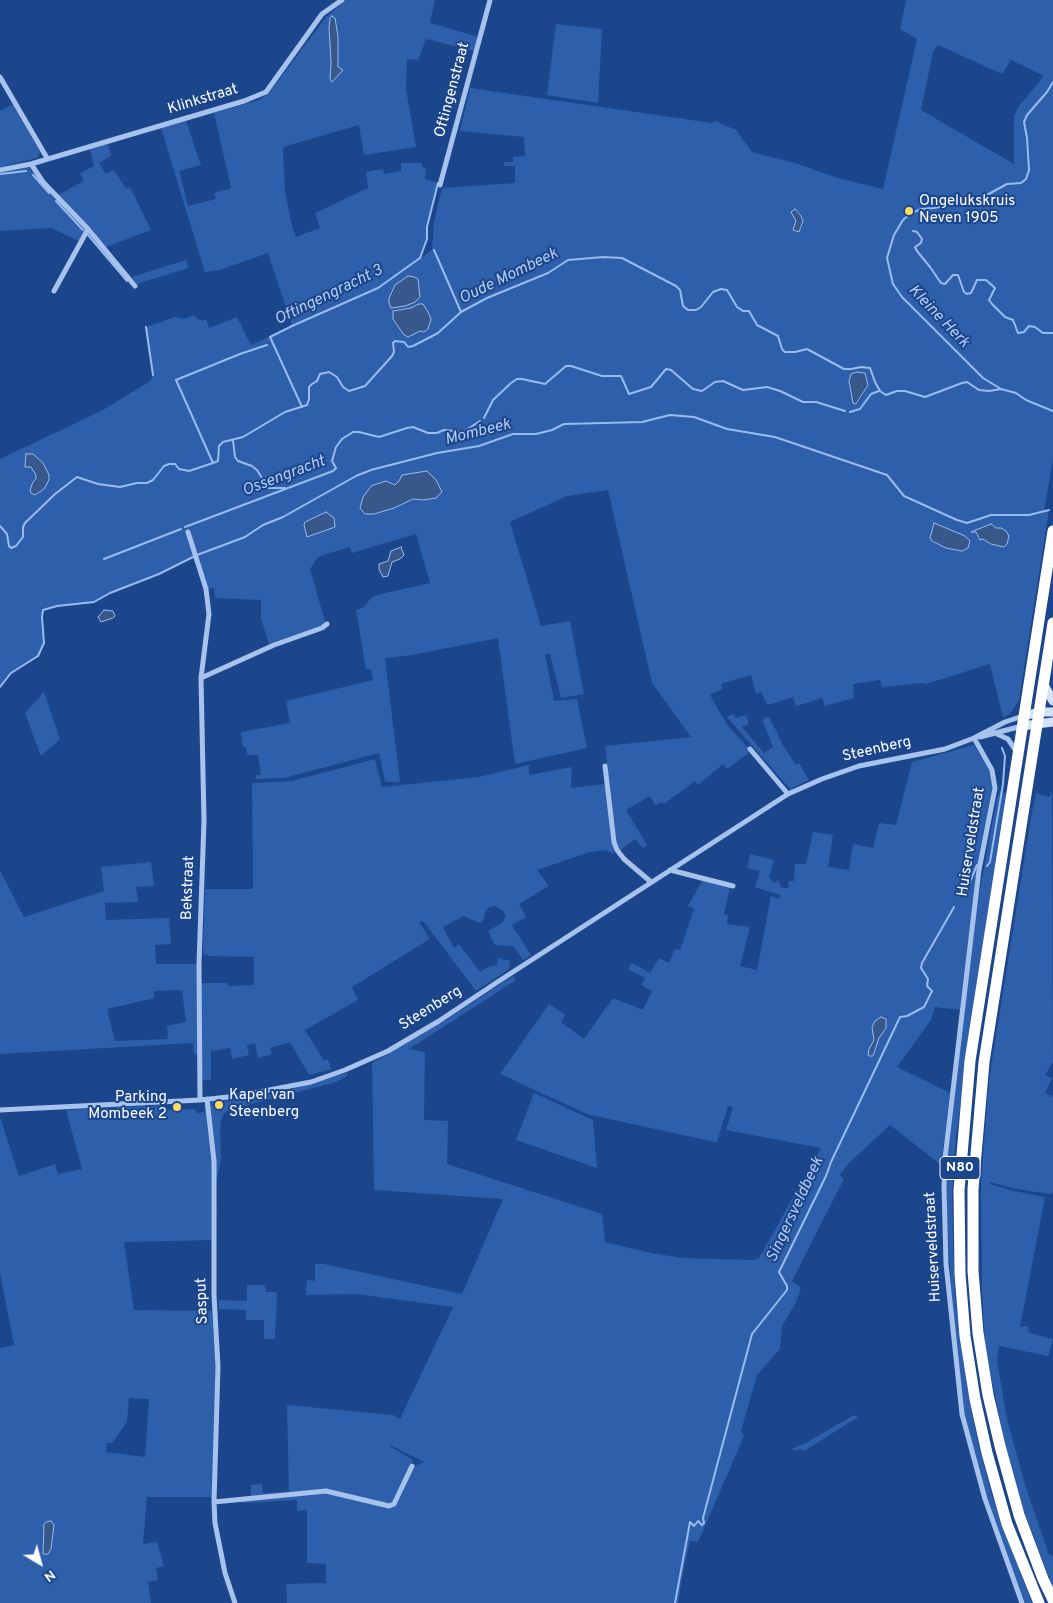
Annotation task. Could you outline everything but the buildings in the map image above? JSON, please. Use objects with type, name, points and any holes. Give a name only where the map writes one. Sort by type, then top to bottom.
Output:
[{"type":"highway","name":"N80","points":[[1039,1603],[1007,1524],[987,1453],[975,1399],[965,1336],[960,1274],[959,1190],[967,1089],[1053,531]]},
{"type":"highway","name":"N80","points":[[1053,623],[984,1062],[972,1189],[973,1271],[978,1333],[988,1395],[1000,1446],[1020,1515],[1053,1600]]},
{"type":"street","name":"Klinkstraat","points":[[0,170],[31,164],[244,102],[266,92],[322,14],[342,0]]},
{"type":"street","name":"Oftingenstraat","points":[[440,186],[490,0]]},
{"type":"street","points":[[0,76],[48,158]]},
{"type":"street","points":[[31,164],[43,182],[88,229],[135,286]]},
{"type":"street","points":[[54,291],[88,229]]},
{"type":"street","name":"Bekstraat","points":[[188,532],[206,589],[209,614],[201,678],[204,821],[199,964],[200,1100]]},
{"type":"street","points":[[201,678],[274,645],[322,628],[327,624]]},
{"type":"street","points":[[1043,683],[1053,701]]},
{"type":"street","name":"Steenberg","points":[[974,738],[996,734],[1039,712],[1053,712]]},
{"type":"street","name":"Steenberg","points":[[0,1110],[200,1100],[238,1096],[311,1082],[345,1070],[388,1051],[439,1021],[788,794],[859,766],[945,749],[974,738],[1005,722],[1023,721],[1036,724],[1053,722]]},
{"type":"street","points":[[996,734],[1008,739],[1018,754]]},
{"type":"street","name":"Huiserveldstraat","points":[[974,738],[992,770],[995,788],[979,870],[945,1150],[946,1264],[962,1414],[985,1499],[1022,1603]]},
{"type":"street","points":[[750,749],[788,794]]},
{"type":"street","points":[[605,766],[614,842],[617,850],[624,859],[651,882]]},
{"type":"street","points":[[670,870],[733,886]]},
{"type":"street","name":"Sasput","points":[[207,1099],[214,1161],[214,1295],[218,1367],[215,1523],[223,1565],[235,1603]]},
{"type":"street","points":[[214,1502],[326,1491],[389,1506],[394,1504],[412,1466]]},
{"type":"shaded area","points":[[346,0],[435,0],[430,23],[479,37],[475,51],[426,39],[418,60],[407,59],[406,89],[416,147],[364,155],[359,125],[283,147],[285,192],[296,237],[320,228],[315,213],[368,188],[366,172],[383,169],[384,174],[401,171],[401,163],[422,163],[422,167],[426,168],[425,179],[438,183],[427,227],[427,239],[421,258],[432,250],[434,221],[442,188],[515,183],[515,166],[504,166],[504,162],[513,162],[513,157],[525,156],[524,137],[460,131],[470,88],[712,123],[715,121],[736,130],[752,152],[795,163],[838,178],[883,189],[917,39],[900,29],[906,0],[1053,0],[1053,459],[1044,511],[1049,510],[1019,700],[1010,714],[1003,718],[990,664],[926,684],[882,687],[880,680],[853,684],[854,698],[825,706],[822,698],[796,706],[793,697],[767,705],[761,692],[756,694],[751,675],[721,684],[723,689],[710,694],[712,699],[728,726],[751,751],[727,769],[723,764],[698,785],[695,781],[664,804],[662,802],[655,805],[650,796],[626,810],[647,845],[643,848],[635,839],[620,851],[616,840],[605,746],[691,737],[652,683],[608,490],[567,496],[510,522],[541,626],[570,621],[584,694],[561,698],[550,654],[545,654],[554,701],[577,699],[587,748],[515,764],[498,638],[412,655],[385,658],[400,782],[385,782],[379,753],[284,778],[256,779],[256,775],[261,775],[258,755],[247,755],[246,747],[243,747],[241,732],[290,723],[286,701],[373,680],[371,669],[366,669],[356,610],[364,607],[371,598],[377,595],[430,583],[416,534],[352,553],[350,547],[318,557],[310,569],[326,625],[269,644],[261,619],[261,600],[215,598],[214,588],[208,589],[197,555],[159,574],[110,593],[94,602],[57,606],[43,610],[44,643],[38,656],[11,673],[0,687],[0,459],[103,410],[150,381],[153,375],[146,327],[175,317],[185,319],[194,315],[203,321],[206,319],[209,328],[237,317],[251,345],[292,326],[268,253],[220,270],[205,272],[161,128],[186,121],[201,165],[179,171],[188,206],[216,199],[214,193],[231,188],[214,113],[259,100],[269,93],[326,17]],"holes":[[[938,45],[1002,74],[1011,60],[1044,76],[1019,106],[1014,116],[1014,164],[921,110],[933,52]],[[799,212],[803,221],[802,227],[799,232],[793,230]],[[422,304],[431,319],[420,331],[413,335],[404,335],[393,319],[394,312]],[[868,385],[857,404],[852,399],[851,392]],[[427,471],[442,492],[436,498],[413,499],[394,508],[374,514],[363,497],[371,486],[386,481],[395,485],[402,475]],[[939,524],[965,536],[932,541]],[[991,524],[996,528],[1001,528],[1007,544],[1004,547],[991,544],[983,539],[980,540],[976,532]]]},
{"type":"shaded area","points":[[332,16],[335,18],[338,37],[338,67],[343,70],[332,82],[330,79],[329,28]]},
{"type":"shaded area","points":[[556,24],[602,29],[598,103],[547,95]]},
{"type":"shaded area","points":[[13,104],[40,152],[37,158],[0,167],[0,111]]},
{"type":"shaded area","points":[[108,144],[111,156],[99,163],[106,174],[114,170],[126,189],[130,187],[151,230],[106,247],[58,195],[84,181],[80,173],[94,166],[90,149]]},
{"type":"shaded area","points":[[28,167],[86,229],[79,241],[51,228],[0,231],[0,173]]},
{"type":"shaded area","points":[[795,209],[803,221],[799,232],[793,230],[796,221],[791,212]]},
{"type":"shaded area","points":[[186,260],[188,268],[137,284],[132,277]]},
{"type":"shaded area","points":[[408,276],[418,279],[420,297],[415,302],[405,306],[391,308],[389,298],[395,285]]},
{"type":"shaded area","points":[[423,304],[431,319],[428,329],[408,337],[404,335],[393,319],[393,311],[411,308]]},
{"type":"shaded area","points":[[857,372],[865,373],[868,385],[856,404],[853,403],[849,381],[851,374]]},
{"type":"shaded area","points":[[26,454],[33,454],[43,463],[49,475],[49,480],[44,489],[35,495],[30,490],[36,475],[31,467],[25,467]]},
{"type":"shaded area","points":[[427,471],[436,480],[442,492],[436,498],[413,499],[394,508],[374,514],[365,514],[360,508],[363,497],[371,486],[386,481],[395,485],[402,475]]},
{"type":"shaded area","points":[[326,512],[334,518],[335,527],[307,537],[305,522]]},
{"type":"shaded area","points":[[934,523],[965,536],[970,541],[968,548],[962,551],[946,548],[932,541],[930,538]]},
{"type":"shaded area","points":[[991,524],[996,528],[1006,531],[1009,536],[1004,547],[991,544],[983,539],[980,540],[976,532],[971,532]]},
{"type":"shaded area","points":[[401,547],[404,555],[392,562],[388,576],[383,577],[379,564],[388,561],[391,551]]},
{"type":"shaded area","points":[[104,610],[113,611],[115,616],[101,622],[98,617]]},
{"type":"shaded area","points":[[44,692],[60,739],[41,756],[25,713]]},
{"type":"shaded area","points":[[733,714],[736,718],[746,715],[749,724],[742,727],[764,753],[773,747],[762,720],[769,717],[784,747],[796,765],[799,763],[809,780],[790,789],[727,717]]},
{"type":"shaded area","points":[[974,745],[990,772],[993,783],[976,878],[960,1010],[935,1007],[931,1020],[897,1067],[950,1093],[941,1165],[890,1125],[848,1164],[840,1175],[844,1179],[792,1281],[801,1288],[796,1302],[782,1326],[780,1349],[757,1375],[741,1431],[744,1436],[698,1542],[690,1541],[678,1603],[287,1603],[286,1584],[326,1583],[326,1564],[307,1563],[307,1510],[297,1511],[297,1500],[242,1503],[242,1498],[251,1497],[251,1485],[262,1484],[263,1493],[289,1492],[287,1405],[393,1415],[400,1419],[453,1307],[356,1294],[306,1295],[307,1280],[315,1281],[315,1264],[324,1264],[462,1294],[503,1199],[374,1190],[372,1063],[443,1022],[513,976],[516,980],[409,1049],[425,1052],[424,1120],[448,1121],[447,1164],[602,1214],[605,1242],[682,1258],[754,1260],[759,1258],[821,1148],[726,1130],[733,1107],[728,1106],[717,1142],[715,1142],[589,1115],[500,1074],[549,1004],[565,1015],[561,1022],[584,1039],[613,998],[643,1010],[652,991],[641,985],[645,978],[628,969],[632,963],[650,973],[659,958],[669,963],[675,949],[680,950],[694,909],[688,906],[702,881],[730,887],[724,914],[728,916],[727,924],[750,927],[740,966],[757,970],[771,896],[779,899],[780,895],[755,887],[760,871],[747,868],[750,854],[774,860],[769,877],[774,883],[778,880],[782,888],[788,888],[789,881],[794,881],[795,864],[806,864],[813,832],[833,835],[828,867],[849,870],[853,844],[873,848],[879,823],[896,825],[912,762]],"holes":[[[389,1446],[424,1462],[412,1469],[397,1504],[394,1502],[413,1460]]]},
{"type":"shaded area","points":[[375,759],[382,787],[479,777],[529,765],[529,775],[572,767],[571,788],[605,784],[614,853],[604,850],[590,852],[537,870],[549,886],[519,904],[526,917],[512,925],[531,955],[523,960],[513,946],[495,945],[488,931],[502,923],[506,916],[502,910],[495,906],[489,907],[486,910],[483,921],[479,923],[464,916],[443,927],[454,948],[459,944],[480,972],[488,967],[497,965],[498,958],[510,961],[509,969],[476,991],[424,922],[419,922],[430,939],[352,987],[358,1000],[305,1030],[324,1061],[327,1059],[332,1069],[309,1075],[290,1042],[270,1048],[272,1054],[258,1058],[255,1043],[247,1045],[249,1055],[232,1059],[230,1048],[211,1051],[211,1080],[202,1080],[202,1053],[194,1054],[193,1043],[0,1054],[0,870],[24,917],[104,891],[101,867],[151,862],[154,886],[136,887],[138,902],[105,903],[106,920],[169,918],[171,944],[155,945],[156,964],[197,964],[197,983],[227,983],[228,986],[254,985],[254,957],[210,956],[203,954],[205,889],[253,889],[252,783],[292,781]],"holes":[[[154,991],[182,991],[186,1022],[167,1026],[168,1039],[115,1041],[107,1009],[154,998]]]},
{"type":"shaded area","points":[[1000,791],[1007,794],[956,1135],[952,1196],[954,1275],[956,1305],[969,1396],[978,1443],[993,1499],[1032,1603],[1024,1603],[987,1497],[964,1412],[952,1305],[947,1214],[947,1158],[976,911],[997,798]]},
{"type":"shaded area","points":[[1052,792],[1053,1062],[1045,1075],[1052,1078],[1045,1093],[1053,1097],[1053,1192],[1050,1194],[1016,1189],[990,1182],[989,1184],[1045,1197],[1020,1327],[1028,1326],[1029,1333],[1053,1339],[1048,1356],[999,1346],[997,1360],[1007,1420],[1027,1491],[1049,1555],[1053,1556],[1053,1588],[1022,1506],[1004,1441],[988,1361],[982,1291],[981,1181],[989,1080],[1031,817],[1036,793],[1049,797]]},
{"type":"shaded area","points":[[881,1017],[886,1019],[886,1028],[879,1038],[873,1056],[869,1056],[869,1049],[874,1040],[872,1027],[875,1021]]},
{"type":"shaded area","points":[[347,1073],[347,1076],[336,1082],[229,1110],[223,1114],[220,1131],[221,1158],[216,1185],[217,1219],[214,1219],[213,1240],[124,1242],[134,1310],[212,1311],[216,1368],[212,1497],[147,1497],[143,1544],[157,1542],[164,1566],[156,1568],[158,1580],[148,1582],[151,1603],[0,1603],[0,1348],[14,1345],[0,1273],[0,1117],[19,1176],[55,1164],[58,1174],[82,1169],[66,1110],[165,1105],[166,1110],[195,1109],[196,1113],[205,1112],[204,1106],[212,1102],[240,1100],[282,1092]],"holes":[[[129,1398],[149,1399],[145,1457],[106,1452],[107,1443],[112,1443],[127,1422]]]},
{"type":"shaded area","points":[[534,1093],[593,1120],[597,1168],[516,1140]]},
{"type":"shaded area","points":[[780,1247],[778,1259],[772,1261],[769,1253]]},
{"type":"shaded area","points":[[247,1285],[265,1285],[266,1292],[277,1292],[275,1339],[264,1339],[264,1320],[246,1320],[246,1310],[219,1309],[218,1300],[247,1301]]},
{"type":"shaded area","points":[[854,1415],[858,1417],[804,1451],[791,1449],[806,1443]]},
{"type":"shaded area","points":[[51,1521],[54,1525],[51,1549],[48,1554],[43,1554],[44,1524]]},
{"type":"waterway","name":"Kleine Herk","points":[[1053,82],[1027,115],[1024,122],[1029,170],[1026,179],[1021,183],[1007,184],[977,199],[962,196],[944,206],[922,209],[911,213],[903,220],[894,235],[887,258],[893,284],[902,297],[983,378],[1001,389],[1016,393],[1026,400],[1053,411]]},
{"type":"waterway","points":[[0,174],[26,171]]},
{"type":"waterway","points":[[33,175],[49,193]]},
{"type":"waterway","name":"Oftingengracht 3","points":[[302,407],[270,337],[378,288],[420,258],[427,239],[427,227],[438,183]]},
{"type":"waterway","points":[[56,201],[83,230]]},
{"type":"waterway","points":[[913,231],[917,232],[922,239],[921,243],[915,247],[917,251],[941,283],[945,284],[953,275],[958,275],[964,292],[967,294],[971,293],[977,280],[986,280],[995,288],[989,300],[1005,317],[1013,320],[1018,333],[1024,332],[1029,326],[1035,327],[1043,333],[1053,333]]},
{"type":"waterway","points":[[88,235],[127,281]]},
{"type":"waterway","points":[[434,250],[461,312]]},
{"type":"waterway","name":"Oude Mombeek","points":[[0,526],[7,534],[9,546],[11,548],[16,546],[23,537],[25,523],[55,494],[77,477],[98,484],[120,487],[147,483],[153,480],[164,466],[169,464],[175,464],[179,469],[189,471],[218,461],[219,446],[223,442],[243,437],[285,412],[307,405],[309,387],[317,381],[320,374],[329,372],[337,377],[343,387],[349,391],[365,386],[392,356],[394,352],[393,343],[395,341],[404,342],[408,347],[413,346],[438,333],[461,312],[487,298],[548,273],[568,260],[603,257],[622,258],[676,286],[680,290],[683,306],[688,310],[696,310],[701,307],[713,292],[721,289],[727,290],[737,307],[743,311],[749,311],[757,325],[778,336],[782,349],[785,352],[807,349],[844,369],[870,368],[880,391],[886,395],[897,391],[905,391],[925,397],[967,382],[979,390],[1001,389]]},
{"type":"waterway","points":[[146,327],[153,375]]},
{"type":"waterway","points":[[176,380],[267,345]]},
{"type":"waterway","name":"Ossengracht","points":[[484,418],[493,400],[517,379],[545,384],[566,366],[602,376],[621,376],[629,394],[651,387],[666,369],[671,370],[693,389],[702,391],[715,382],[723,381],[743,390],[767,387],[803,402],[816,402],[845,411]]},
{"type":"waterway","points":[[176,380],[213,463]]},
{"type":"waterway","name":"Ossengracht","points":[[850,412],[860,409],[871,394],[879,391]]},
{"type":"waterway","name":"Mombeek","points":[[0,687],[11,673],[38,656],[44,643],[43,610],[57,606],[94,602],[110,593],[159,574],[197,555],[245,537],[263,525],[283,517],[356,476],[371,470],[437,453],[479,446],[513,434],[536,434],[552,430],[564,424],[642,422],[670,415],[694,417],[727,429],[775,437],[887,475],[904,496],[967,523],[991,515],[1029,515],[1049,510]]},
{"type":"waterway","name":"Ossengracht","points":[[185,527],[333,471],[336,468],[332,461],[336,447],[342,439],[353,432],[379,437],[413,427],[428,433],[437,433],[444,430],[463,432],[480,421]]},
{"type":"waterway","points":[[233,440],[235,457],[238,461],[257,470],[264,486],[267,488],[285,488]]},
{"type":"waterway","name":"Ossengracht","points":[[104,559],[181,529]]},
{"type":"waterway","name":"Singersveldbeek","points":[[987,866],[990,862],[1003,784],[1005,756],[1002,748]]},
{"type":"waterway","name":"Singersveldbeek","points":[[961,895],[969,884],[977,865]]},
{"type":"waterway","name":"Singersveldbeek","points":[[675,1603],[690,1522],[694,1526],[698,1521],[702,1525],[704,1523],[703,1518],[752,1334],[787,1290],[787,1286],[779,1272],[900,1017],[907,1016],[924,1007],[932,991],[927,986],[928,979],[921,968],[922,963],[954,907]]},
{"type":"place","name":"Ongelukskruis Neven 1905","points":[[909,211]]},
{"type":"place","name":"Kapel van Steenberg","points":[[219,1105]]},
{"type":"place","name":"Parking Mombeek 2","points":[[177,1107]]}]
